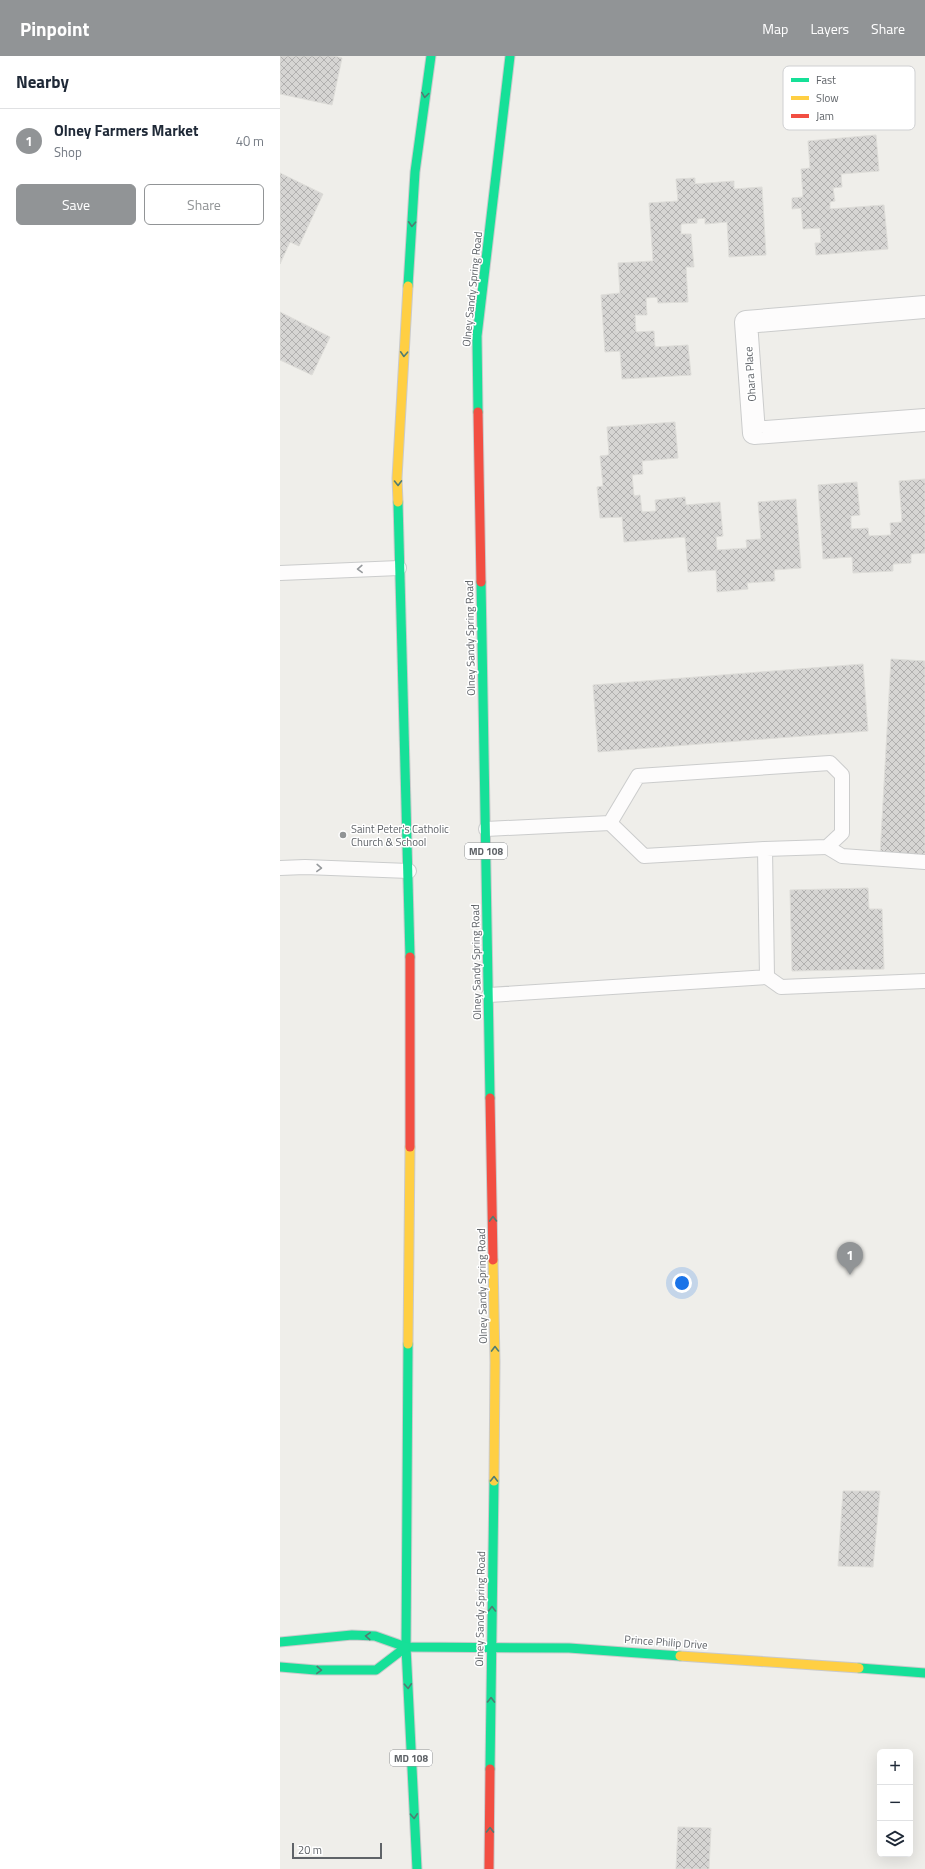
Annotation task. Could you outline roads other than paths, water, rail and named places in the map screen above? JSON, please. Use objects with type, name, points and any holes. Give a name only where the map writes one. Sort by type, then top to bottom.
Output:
[{"type":"main road","name":"MD 108","points":[[417,1869],[406,1647],[411,1038],[409,871],[397,478],[414,180],[430,56]]},
{"type":"main road","name":"Olney Sandy Spring Road","points":[[489,1869],[495,1362],[477,336],[510,56]]},
{"type":"main road","name":"Prince Philip Drive","points":[[280,1642],[352,1635],[376,1636],[406,1647],[569,1648],[925,1673]]},
{"type":"main road","points":[[280,1667],[316,1670],[376,1670],[406,1647]]},
{"type":"street","name":"Ohara Place","points":[[925,308],[746,322],[754,433],[925,420]]},
{"type":"lane","points":[[280,572],[400,568]]},
{"type":"lane","points":[[610,823],[638,776],[830,763],[842,775],[842,833],[827,846]]},
{"type":"lane","points":[[486,829],[610,823],[644,856],[827,846],[842,856],[925,862]]},
{"type":"lane","points":[[765,849],[767,977]]},
{"type":"lane","points":[[280,868],[305,867],[409,871]]},
{"type":"lane","points":[[489,995],[767,977],[781,987],[925,981]]},
{"type":"place","name":"Saint Peter's Catholic Church & School","points":[[343,835]]},
{"type":"place","name":"Olney Farmers Market","points":[[850,1275]]}]
